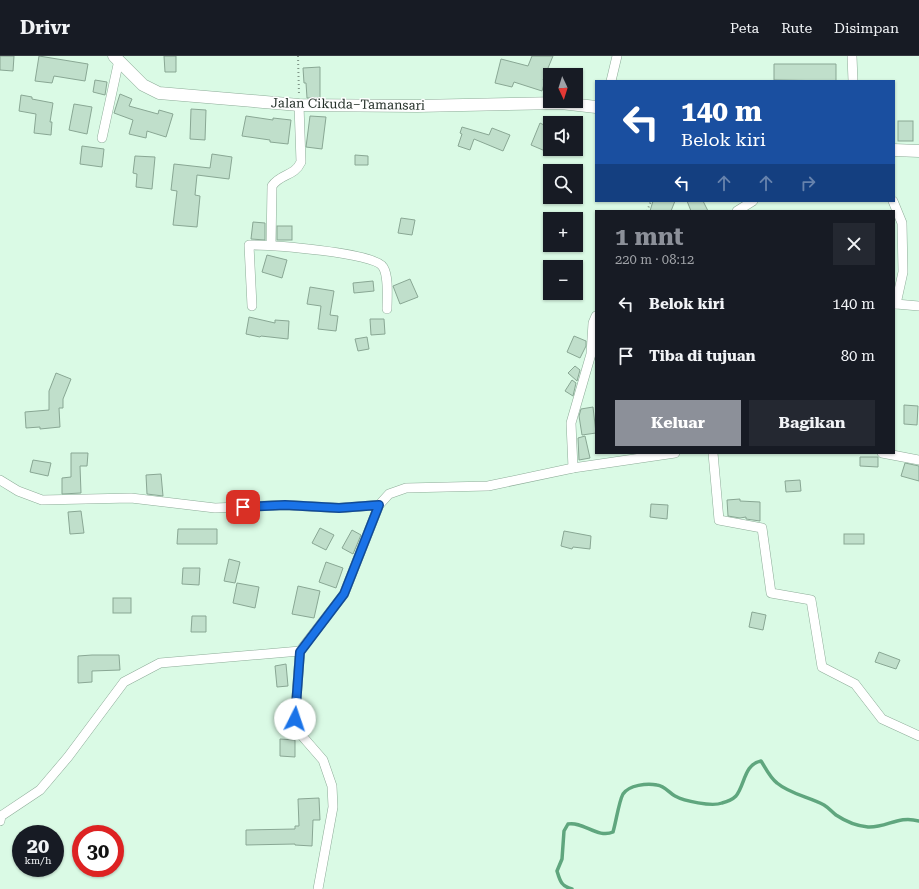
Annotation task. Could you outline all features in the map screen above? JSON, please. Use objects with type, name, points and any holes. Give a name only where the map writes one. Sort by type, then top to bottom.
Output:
[{"type":"street","points":[[611,80],[617,56]]},
{"type":"street","points":[[852,56],[853,80]]},
{"type":"street","name":"Jalan Cikuda–Tamansari","points":[[117,58],[143,85],[159,93],[299,105],[416,106],[561,103],[595,107]]},
{"type":"street","points":[[102,138],[117,58]]},
{"type":"street","points":[[272,245],[272,186],[275,181],[298,170],[301,162],[299,105]]},
{"type":"street","points":[[895,150],[919,151]]},
{"type":"street","points":[[738,210],[751,202]]},
{"type":"street","points":[[893,202],[902,223],[903,272],[895,304],[919,306]]},
{"type":"street","points":[[252,306],[249,245],[272,245],[344,254],[371,260],[381,264],[384,268],[386,279],[387,309]]},
{"type":"street","points":[[573,468],[571,423],[590,354],[593,323],[595,318]]},
{"type":"street","points":[[318,889],[333,807],[332,786],[323,760],[303,737],[295,719],[300,652],[344,594],[379,505],[389,494],[406,488],[488,486],[573,468],[668,454]]},
{"type":"street","points":[[713,454],[719,520],[762,528],[771,593],[811,600],[822,667],[855,684],[882,719],[919,736]]},
{"type":"street","points":[[887,454],[919,460]]},
{"type":"street","points":[[0,480],[18,491],[42,500],[131,498],[215,508],[285,505],[339,508],[379,505]]},
{"type":"street","points":[[0,821],[1,816],[40,790],[68,757],[124,682],[160,663],[300,652]]},
{"type":"path","points":[[298,56],[299,105]]},
{"type":"building","points":[[0,56],[14,56],[13,71],[0,70]]},
{"type":"building","points":[[39,56],[88,64],[85,81],[54,76],[52,83],[35,81]]},
{"type":"building","points":[[164,56],[176,56],[176,72],[165,72]]},
{"type":"building","points":[[532,56],[553,56],[548,68],[543,68],[542,91],[514,82],[512,87],[495,83],[501,59],[528,66]]},
{"type":"building","points":[[774,64],[836,64],[836,80],[774,80]]},
{"type":"building","points":[[320,67],[320,98],[307,98],[303,68]]},
{"type":"building","points":[[95,80],[107,82],[105,95],[93,92]]},
{"type":"building","points":[[120,94],[132,99],[129,106],[158,114],[159,110],[173,114],[166,137],[147,131],[146,138],[129,134],[133,120],[114,113]]},
{"type":"building","points":[[21,95],[32,97],[32,99],[53,103],[50,122],[52,122],[51,135],[34,133],[36,114],[19,111]]},
{"type":"building","points":[[74,104],[92,107],[87,134],[69,130]]},
{"type":"building","points":[[191,109],[206,110],[205,140],[190,139]]},
{"type":"building","points":[[246,116],[273,120],[273,118],[291,120],[288,144],[242,136]]},
{"type":"building","points":[[310,116],[326,117],[322,149],[306,147]]},
{"type":"building","points":[[898,121],[913,121],[913,141],[898,141]]},
{"type":"building","points":[[540,123],[543,124],[543,150],[531,145]]},
{"type":"building","points":[[462,127],[489,135],[492,128],[510,135],[503,151],[474,139],[470,150],[458,146],[462,134],[460,133]]},
{"type":"building","points":[[82,146],[104,149],[102,167],[80,164]]},
{"type":"building","points":[[212,154],[232,157],[229,179],[197,175],[195,195],[200,196],[197,227],[173,225],[177,191],[171,190],[174,164],[210,168]]},
{"type":"building","points":[[355,155],[368,156],[368,165],[355,165]]},
{"type":"building","points":[[135,156],[155,157],[152,189],[136,187],[137,174],[133,173]]},
{"type":"building","points":[[653,202],[675,202],[671,210],[650,210]]},
{"type":"building","points":[[687,202],[704,202],[708,210],[691,210]]},
{"type":"building","points":[[401,218],[415,220],[412,235],[398,233]]},
{"type":"building","points":[[253,222],[265,223],[265,240],[251,239]]},
{"type":"building","points":[[277,226],[292,226],[292,240],[277,240]]},
{"type":"building","points":[[267,255],[287,260],[282,278],[262,272]]},
{"type":"building","points":[[410,279],[418,297],[400,304],[393,286]]},
{"type":"building","points":[[373,281],[374,291],[354,293],[353,283]]},
{"type":"building","points":[[310,287],[334,291],[330,315],[338,316],[336,331],[318,329],[321,306],[307,304]]},
{"type":"building","points":[[249,317],[275,323],[275,320],[289,321],[288,339],[260,337],[246,334]]},
{"type":"building","points":[[370,319],[384,319],[385,334],[371,335]]},
{"type":"building","points":[[574,336],[586,341],[586,346],[580,358],[567,352]]},
{"type":"building","points":[[367,337],[369,349],[358,351],[355,339]]},
{"type":"building","points":[[575,366],[580,370],[577,381],[568,373]]},
{"type":"building","points":[[56,373],[71,379],[63,399],[63,408],[59,408],[60,427],[40,429],[40,427],[26,428],[25,412],[49,410],[49,391]]},
{"type":"building","points":[[572,380],[576,383],[573,396],[565,391]]},
{"type":"building","points":[[904,405],[918,406],[917,425],[904,424]]},
{"type":"building","points":[[593,407],[595,433],[582,435],[579,416],[581,409]]},
{"type":"building","points":[[585,436],[590,458],[579,460],[578,438]]},
{"type":"building","points":[[71,453],[88,453],[87,466],[80,466],[81,493],[62,494],[62,478],[71,477]]},
{"type":"building","points":[[860,457],[878,457],[878,467],[860,466]]},
{"type":"building","points":[[33,460],[51,463],[48,476],[30,472]]},
{"type":"building","points":[[905,463],[919,466],[919,481],[901,476]]},
{"type":"building","points":[[161,474],[163,496],[147,494],[146,475]]},
{"type":"building","points":[[800,480],[801,491],[786,492],[785,481]]},
{"type":"building","points":[[740,499],[740,501],[760,502],[760,521],[746,519],[746,517],[740,518],[728,516],[727,500]]},
{"type":"building","points":[[651,504],[668,505],[667,519],[650,517]]},
{"type":"building","points":[[81,511],[84,533],[70,534],[68,512]]},
{"type":"building","points":[[320,528],[334,535],[326,550],[312,543]]},
{"type":"building","points":[[178,529],[217,529],[217,544],[177,544]]},
{"type":"building","points":[[352,530],[361,535],[353,554],[342,548]]},
{"type":"building","points":[[564,531],[591,536],[590,549],[573,547],[572,549],[561,546]]},
{"type":"building","points":[[844,534],[864,534],[864,544],[844,544]]},
{"type":"building","points":[[229,559],[240,562],[235,583],[224,581]]},
{"type":"building","points":[[326,562],[343,568],[336,588],[319,582]]},
{"type":"building","points":[[183,568],[200,568],[199,585],[182,584]]},
{"type":"building","points":[[237,583],[259,587],[255,608],[233,603]]},
{"type":"building","points":[[298,586],[320,591],[314,618],[292,614]]},
{"type":"building","points":[[113,598],[131,598],[131,613],[113,613]]},
{"type":"building","points":[[752,612],[766,615],[763,630],[749,627]]},
{"type":"building","points":[[192,616],[206,616],[206,632],[191,632]]},
{"type":"building","points":[[879,652],[900,660],[896,669],[875,662]]},
{"type":"building","points":[[119,655],[120,670],[92,671],[92,682],[78,683],[78,656]]},
{"type":"building","points":[[286,664],[288,686],[277,687],[275,666]]},
{"type":"building","points":[[280,739],[295,740],[295,757],[280,756]]},
{"type":"building","points":[[319,798],[320,820],[313,820],[312,846],[295,844],[246,845],[246,830],[295,829],[295,826],[299,826],[298,799]]},
{"type":"waterway","points":[[572,889],[562,883],[557,871],[562,859],[564,831],[568,824],[579,825],[596,832],[607,834],[613,832],[623,794],[629,789],[643,785],[653,784],[660,786],[679,798],[691,801],[705,804],[724,803],[736,796],[748,770],[755,763],[761,761],[774,781],[782,787],[824,805],[836,815],[851,823],[860,826],[875,827],[905,820],[919,821]]},
{"type":"route","points":[[243,507],[285,505],[339,508],[379,505],[344,594],[300,652],[295,719]]}]
